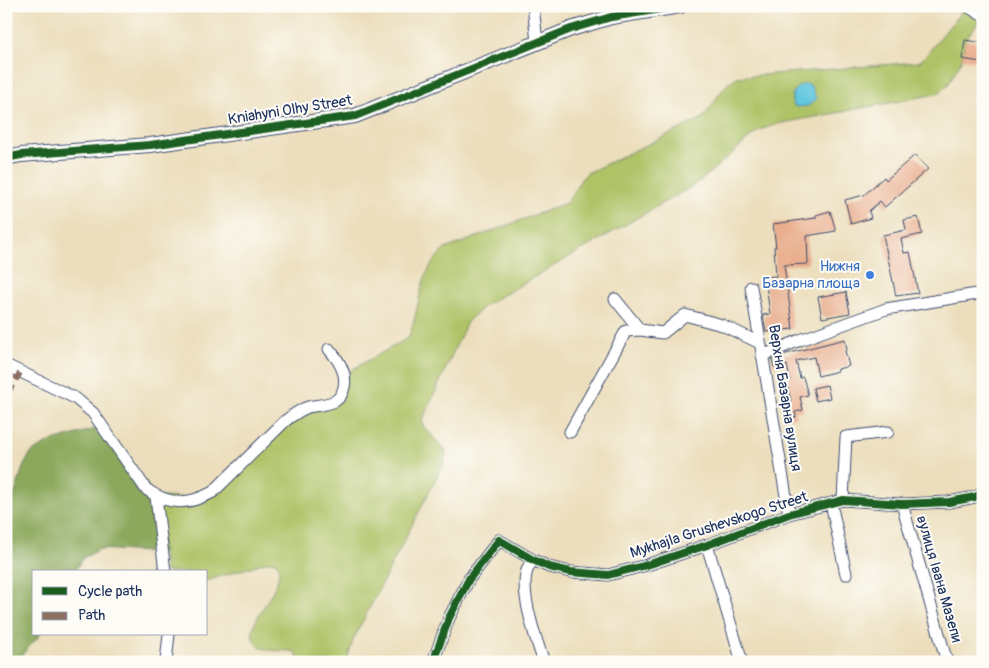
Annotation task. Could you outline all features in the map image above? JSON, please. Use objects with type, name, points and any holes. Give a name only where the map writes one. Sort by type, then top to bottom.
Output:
[{"type":"street","points":[[532,6],[538,42]]},
{"type":"street","name":"Kniahyni Olhy Street","points":[[6,158],[20,155],[150,146],[355,116],[571,29],[611,17],[680,6]]},
{"type":"street","points":[[970,6],[983,14]]},
{"type":"street","name":"Верхня Базарна вулиця","points":[[751,287],[789,514]]},
{"type":"street","points":[[762,356],[886,309],[983,293]]},
{"type":"street","points":[[615,300],[640,330]]},
{"type":"street","points":[[570,432],[626,331],[640,330],[663,333],[685,315],[722,325],[760,343]]},
{"type":"street","points":[[6,365],[75,398],[85,405],[93,413],[146,489],[156,497],[175,502],[186,502],[203,498],[213,492],[284,421],[300,410],[330,403],[340,398],[343,392],[344,376],[342,369],[329,350]]},
{"type":"street","points":[[843,500],[846,437],[888,432]]},
{"type":"street","name":"Mykhajla Grushevskogo Street","points":[[432,662],[449,618],[469,579],[500,540],[533,560],[549,567],[571,572],[608,575],[647,565],[707,545],[789,514],[843,500],[902,504],[949,502],[975,497],[983,493]]},
{"type":"street","points":[[156,497],[165,570]]},
{"type":"street","points":[[831,504],[846,574]]},
{"type":"street","name":"вулиця Івана Мазепи","points":[[902,504],[947,662]]},
{"type":"street","points":[[707,545],[742,662]]},
{"type":"street","points":[[533,560],[526,574],[525,596],[544,662]]},
{"type":"street","points":[[166,662],[170,636]]},
{"type":"green space","points":[[966,6],[983,16],[965,40],[962,59],[948,85],[937,94],[777,124],[760,130],[698,183],[484,306],[467,322],[422,421],[423,426],[444,449],[446,454],[443,465],[354,638],[346,662],[299,662],[296,652],[262,648],[254,641],[253,631],[256,620],[276,585],[279,573],[277,563],[272,561],[266,562],[208,580],[208,570],[165,570],[156,497],[203,498],[285,421],[335,401],[344,376],[408,338],[424,280],[429,269],[445,249],[566,203],[587,173],[701,119],[721,91],[737,77],[918,62],[922,60]]},
{"type":"green space","points":[[102,427],[156,497],[163,553],[100,549],[83,558],[75,570],[32,570],[32,636],[39,636],[15,662],[6,662],[6,521],[23,467],[30,454],[52,441]]},
{"type":"water","points":[[807,84],[811,86],[816,99],[808,106],[797,107],[793,105],[792,97],[794,91],[800,86]]},
{"type":"building","points":[[965,40],[983,43],[981,62],[962,59]]},
{"type":"building","points":[[915,155],[928,169],[885,207],[880,201],[869,211],[871,218],[851,224],[845,200],[864,195],[884,177],[886,180]]},
{"type":"building","points":[[830,211],[836,231],[807,236],[808,264],[784,265],[793,329],[766,332],[763,315],[770,314],[765,277],[776,276],[774,247],[776,247],[773,224],[816,218],[816,215]]},
{"type":"building","points":[[918,217],[922,234],[901,239],[904,253],[910,252],[918,293],[896,296],[883,235],[906,230],[904,220]]},
{"type":"building","points":[[846,292],[850,313],[822,318],[818,297]]},
{"type":"building","points":[[845,339],[847,350],[845,351],[849,366],[838,369],[838,371],[818,376],[814,357],[796,361],[800,378],[803,377],[808,395],[800,397],[803,410],[795,412],[796,417],[785,419],[782,402],[791,401],[786,381],[790,380],[787,365],[774,367],[772,360],[786,354]]},
{"type":"building","points":[[827,385],[830,398],[816,401],[813,388]]},
{"type":"marked path","points":[[6,395],[20,373]]},
{"type":"cycle path","points":[[6,158],[21,155],[150,145],[355,116],[571,29],[611,17],[680,6]]},
{"type":"cycle path","points":[[433,662],[449,618],[469,579],[499,540],[549,567],[571,572],[608,575],[647,565],[707,545],[789,514],[843,500],[902,504],[949,502],[975,497],[983,493]]},
{"type":"place","name":"Нижня Базарна площа","points":[[870,275]]}]
